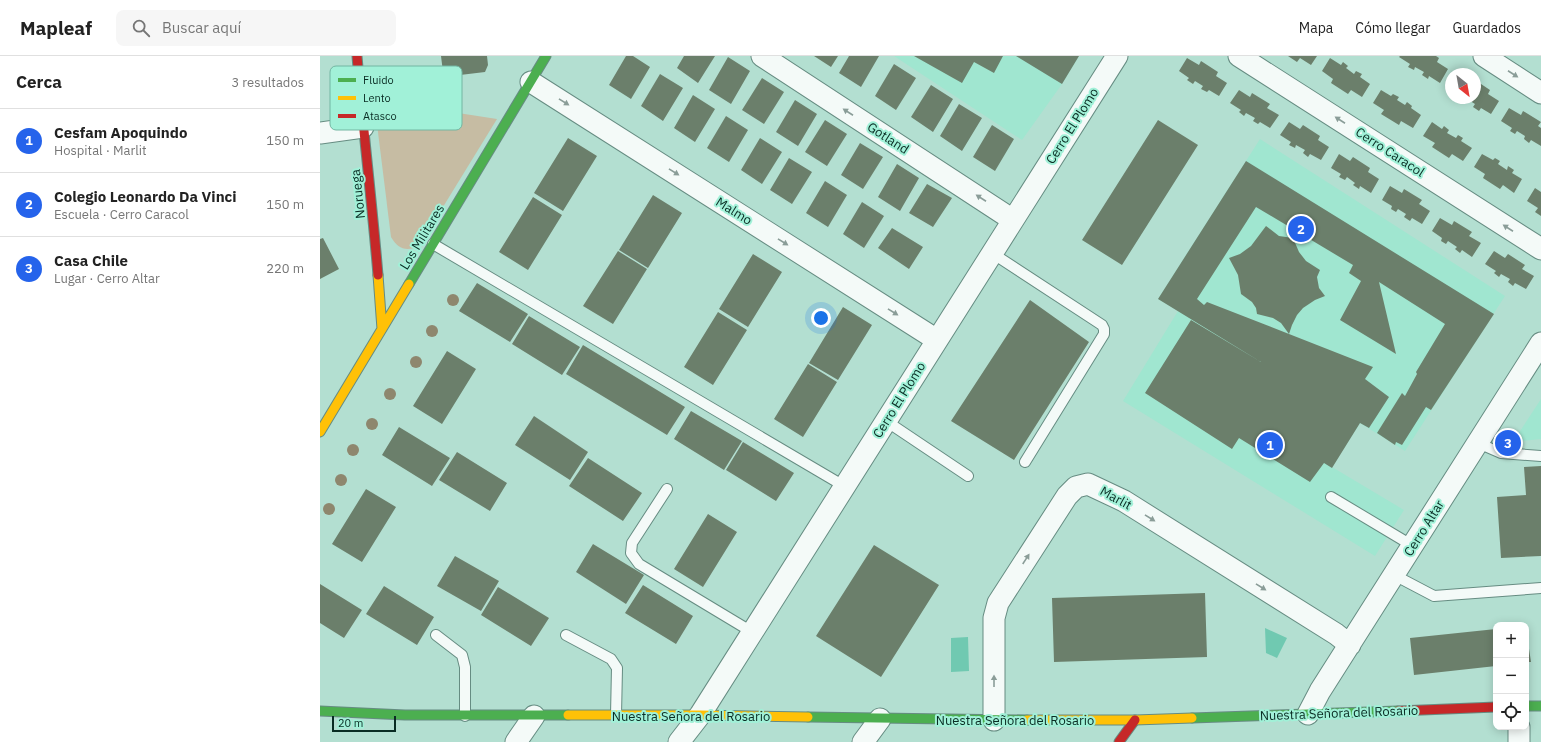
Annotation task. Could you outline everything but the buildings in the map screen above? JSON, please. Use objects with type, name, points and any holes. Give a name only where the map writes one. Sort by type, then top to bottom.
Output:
[{"type":"street","name":"Noruega","points":[[358,56],[359,66]]},
{"type":"street","name":"Los Militares","points":[[320,432],[546,56]]},
{"type":"street","name":"Gotland","points":[[762,56],[1013,220]]},
{"type":"street","name":"Cerro El Plomo","points":[[679,742],[700,715],[1117,56]]},
{"type":"street","name":"Cerro Caracol","points":[[1239,56],[1541,249]]},
{"type":"street","points":[[1484,56],[1541,93]]},
{"type":"street","name":"Malmo","points":[[531,82],[937,340]]},
{"type":"street","points":[[320,133],[342,130]]},
{"type":"street","name":"Noruega","points":[[363,130],[373,211],[382,329]]},
{"type":"street","name":"Cerro Altar","points":[[1308,714],[1541,343]]},
{"type":"street","name":"Marlit","points":[[994,720],[994,618],[998,603],[1067,496],[1076,487],[1088,484],[1124,501],[1336,634],[1350,645]]},
{"type":"street","points":[[1529,706],[1541,706]]},
{"type":"street","name":"Nuestra Señora del Rosario","points":[[320,711],[405,716],[700,715],[880,719],[1135,720],[1493,708]]},
{"type":"street","points":[[516,742],[534,716]]},
{"type":"street","points":[[863,742],[880,719]]},
{"type":"street","points":[[1119,742],[1135,720]]},
{"type":"street","points":[[1519,730],[1519,742]]},
{"type":"lane","points":[[433,244],[844,486]]},
{"type":"lane","points":[[992,253],[1102,325],[1104,329],[1104,334],[1025,462]]},
{"type":"lane","points":[[886,421],[968,476]]},
{"type":"lane","points":[[1478,443],[1501,453],[1541,456]]},
{"type":"lane","points":[[667,489],[632,543],[631,553],[639,564],[752,632]]},
{"type":"lane","points":[[1331,497],[1413,546]]},
{"type":"lane","points":[[1394,575],[1434,596],[1541,588]]},
{"type":"lane","points":[[436,635],[462,655],[465,667],[465,716]]},
{"type":"lane","points":[[566,635],[611,659],[618,668],[616,715]]},
{"type":"shaded area","points":[[894,56],[1079,56],[1062,84],[1022,140]]},
{"type":"shaded area","points":[[462,114],[497,119],[419,246],[406,249],[396,244],[391,237],[378,130],[462,130]]},
{"type":"shaded area","points":[[1260,139],[1505,296],[1405,451],[1360,423],[1332,467],[1404,510],[1375,556],[1123,401],[1178,311],[1158,299]]},
{"type":"shaded area","points":[[1541,399],[1541,439],[1513,442]]},
{"type":"shaded area","points":[[1265,628],[1287,638],[1277,658],[1266,653]]},
{"type":"shaded area","points":[[968,637],[969,671],[951,672],[951,638]]},
{"type":"traffic: fast","points":[[409,284],[546,56]]},
{"type":"traffic: fast","points":[[1529,706],[1541,706]]},
{"type":"traffic: fast","points":[[320,711],[405,715],[568,715]]},
{"type":"traffic: fast","points":[[1192,718],[1398,711]]},
{"type":"traffic: fast","points":[[808,717],[1027,720]]},
{"type":"traffic: slow","points":[[378,275],[382,329]]},
{"type":"traffic: slow","points":[[320,432],[409,284]]},
{"type":"traffic: slow","points":[[568,715],[808,717]]},
{"type":"traffic: slow","points":[[1027,720],[1135,720],[1192,718]]},
{"type":"traffic: jam","points":[[357,56],[358,66]]},
{"type":"traffic: jam","points":[[364,130],[378,275]]},
{"type":"traffic: jam","points":[[1398,711],[1493,707]]},
{"type":"traffic: jam","points":[[1119,742],[1135,720]]},
{"type":"place","name":"Colegio Leonardo Da Vinci","points":[[1301,229]]},
{"type":"place","name":"Casa Chile","points":[[1508,443]]},
{"type":"place","name":"Cesfam Apoquindo","points":[[1270,445]]}]
